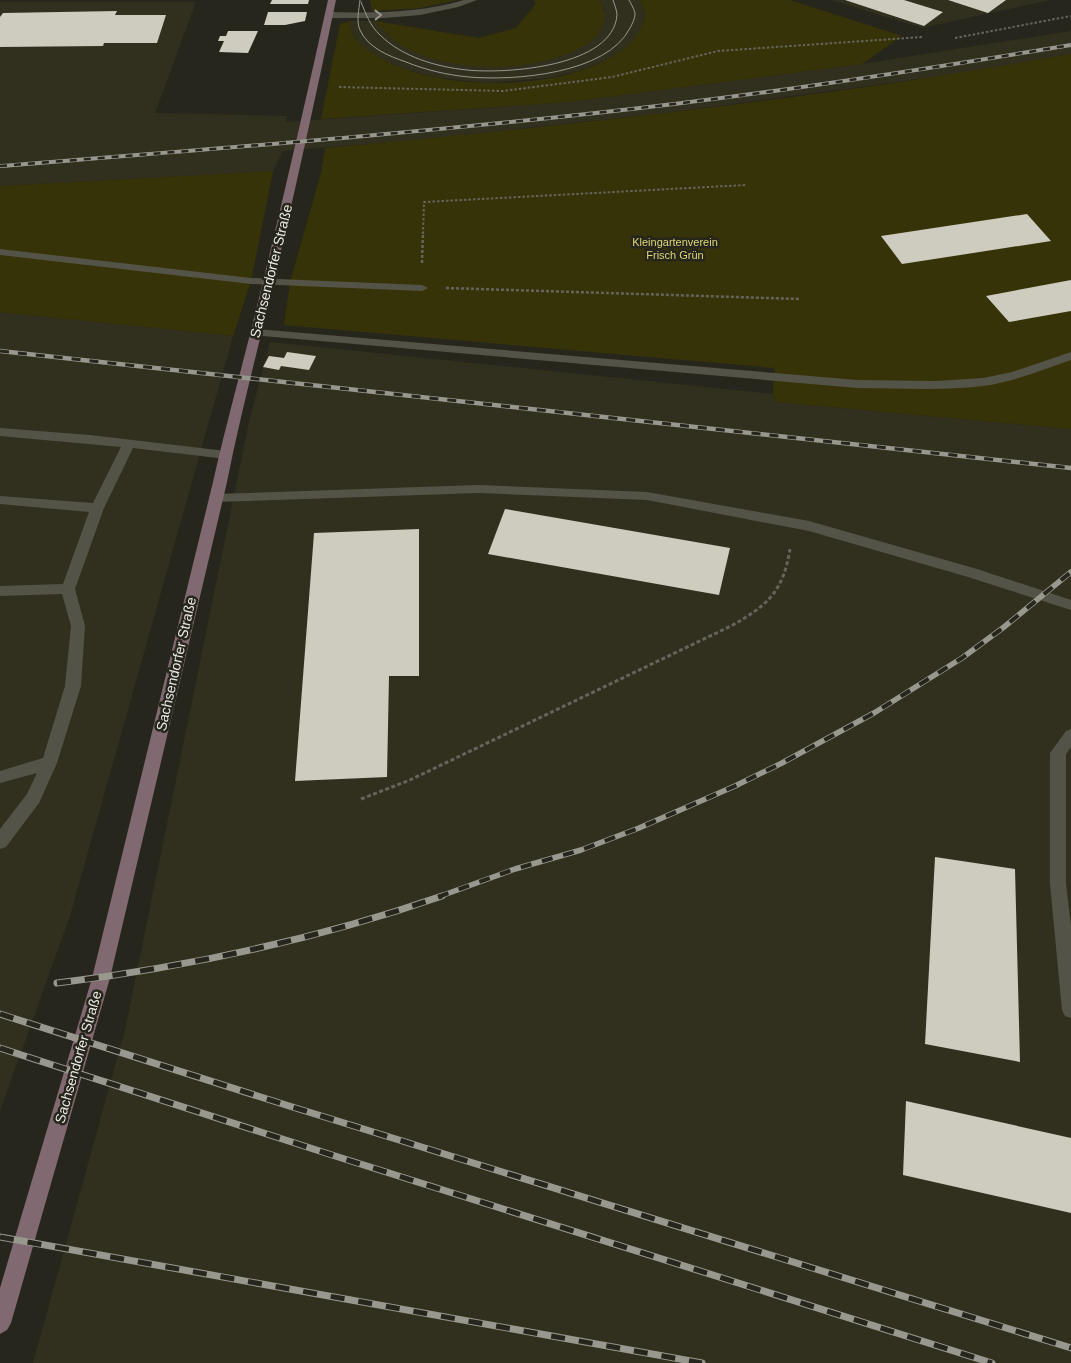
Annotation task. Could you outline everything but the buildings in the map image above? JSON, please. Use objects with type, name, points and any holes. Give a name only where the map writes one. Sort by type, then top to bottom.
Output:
[{"type":"street","name":"Sachsendorfer Straße","points":[[0,1323],[102,978],[216,498],[235,410],[269,282],[332,0]]},
{"type":"lane","points":[[329,15],[418,13],[447,8],[473,0]]},
{"type":"lane","points":[[0,252],[251,281],[422,288]]},
{"type":"lane","points":[[256,333],[857,384],[984,382],[1071,356]]},
{"type":"lane","points":[[0,432],[226,455]]},
{"type":"lane","points":[[0,842],[33,798],[49,763],[73,686],[78,626],[68,589],[97,508],[129,444]]},
{"type":"lane","points":[[216,498],[478,489],[647,496],[809,526],[1071,604]]},
{"type":"lane","points":[[0,500],[97,508]]},
{"type":"lane","points":[[0,591],[68,589]]},
{"type":"lane","points":[[1071,735],[1058,753],[1058,884],[1071,1010]]},
{"type":"lane","points":[[0,776],[49,763]]},
{"type":"path","points":[[955,38],[1071,16]]},
{"type":"path","points":[[340,88],[503,91],[612,77],[718,51],[922,37]]},
{"type":"path","points":[[746,185],[424,202],[422,288],[800,299]]},
{"type":"path","points":[[361,799],[419,776],[731,626],[760,610],[776,594],[787,571],[793,523]]},
{"type":"shaded area","points":[[600,0],[640,0],[645,15],[641,29],[622,51],[602,62],[578,71],[549,78],[487,83],[434,77],[405,69],[382,59],[360,45],[350,29],[350,21],[375,21],[389,36],[411,51],[452,62],[498,67],[534,63],[562,56],[605,11]]},
{"type":"shaded area","points":[[831,0],[1050,0],[922,28]]},
{"type":"shaded area","points":[[0,2],[196,2],[155,113],[287,116],[285,122],[570,102],[862,64],[1071,31],[1071,54],[971,72],[665,113],[425,139],[283,151],[273,171],[0,186]]},
{"type":"shaded area","points":[[0,312],[233,336],[70,916],[0,1111]]},
{"type":"shaded area","points":[[270,342],[773,394],[776,402],[1071,429],[1071,1363],[33,1363],[125,1030],[249,422]]},
{"type":"green space","points":[[370,0],[457,0],[420,8],[372,11]]},
{"type":"green space","points":[[535,0],[600,0],[604,18],[599,32],[587,44],[571,53],[531,64],[487,67],[452,63],[419,54],[395,41],[375,21],[479,38],[516,28],[535,5]]},
{"type":"green space","points":[[640,0],[790,0],[902,36],[862,64],[570,102],[321,119],[340,24],[350,21],[352,33],[358,42],[376,55],[402,68],[433,77],[468,82],[505,83],[541,80],[575,72],[605,60],[629,44],[640,30],[645,14]]},
{"type":"green space","name":"Kleingartenverein Frisch Grün","points":[[1071,54],[1071,429],[776,402],[773,394],[774,368],[284,325],[290,282],[321,173],[325,148],[699,109],[885,84]]},
{"type":"green space","points":[[273,171],[251,281],[233,336],[0,312],[0,186]]},
{"type":"tram line","points":[[360,0],[358,19],[360,30],[368,42],[386,54],[437,72],[488,78],[510,78],[558,71],[581,65],[601,56],[618,43],[632,25],[635,14],[629,0]]},
{"type":"tram line","points":[[361,2],[369,20],[380,35],[409,55],[456,69],[484,71],[531,68],[555,64],[578,56],[597,46],[611,32],[617,15],[613,0]]},
{"type":"railway","points":[[0,166],[337,138],[590,114],[823,84],[1071,45]]},
{"type":"railway","points":[[0,351],[1071,468]]},
{"type":"railway","points":[[438,897],[515,869],[581,850],[639,828],[782,763],[874,713],[962,658],[1004,627],[1071,572]]},
{"type":"railway","points":[[57,983],[155,969],[252,950],[348,925],[442,896]]},
{"type":"railway","points":[[0,1014],[286,1105],[1071,1348]]},
{"type":"railway","points":[[0,1048],[332,1155],[992,1363]]},
{"type":"railway","points":[[0,1237],[702,1363]]}]
